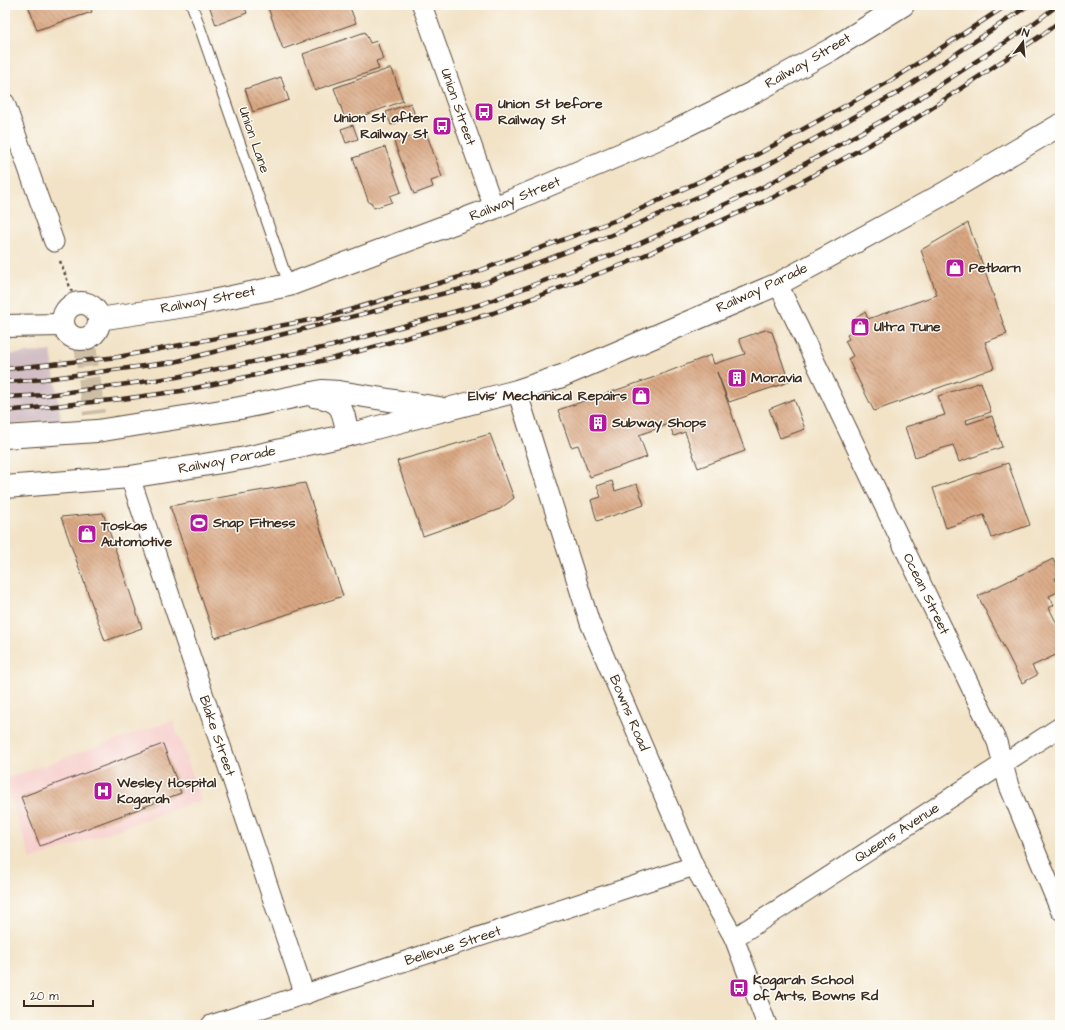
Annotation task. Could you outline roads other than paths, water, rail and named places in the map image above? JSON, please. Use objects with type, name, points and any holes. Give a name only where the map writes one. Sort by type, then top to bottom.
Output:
[{"type":"main road","name":"Railway Street","points":[[99,319],[198,304],[289,285],[494,208],[671,133],[754,92],[832,49],[903,5]]},
{"type":"main road","name":"Railway Parade","points":[[5,486],[130,477],[246,458],[348,435],[517,391],[562,376],[778,284],[938,197],[1060,125]]},
{"type":"main road","points":[[76,304],[86,304],[91,306],[95,309],[99,319],[99,325],[94,334],[84,342],[73,337],[65,330],[63,325],[64,314],[76,304]]},
{"type":"main road","points":[[5,326],[63,325]]},
{"type":"main road","name":"Railway Parade","points":[[5,438],[95,422],[240,408],[322,391],[338,392],[445,409]]},
{"type":"main road","points":[[303,395],[321,397],[339,404],[342,410],[348,435]]},
{"type":"street","name":"Union Street","points":[[422,5],[494,208]]},
{"type":"street","points":[[5,103],[54,242]]},
{"type":"street","name":"Ocean Street","points":[[778,284],[997,742],[1009,786],[1060,910]]},
{"type":"street","name":"Bowns Road","points":[[517,391],[590,623],[694,866],[734,938],[767,1025]]},
{"type":"street","name":"Blake Street","points":[[130,477],[304,995]]},
{"type":"street","name":"Queens Avenue","points":[[734,938],[1060,727]]},
{"type":"street","name":"Bellevue Street","points":[[211,1025],[694,866]]},
{"type":"lane","name":"Union Lane","points":[[192,5],[289,285]]},
{"type":"tunnel","points":[[85,345],[94,414]]},
{"type":"railway","points":[[5,369],[118,357],[326,317],[473,273],[619,219],[756,155],[892,80],[1007,5]]},
{"type":"railway","points":[[5,382],[45,379],[174,362],[481,284],[622,231],[762,168],[899,92],[1029,5]]},
{"type":"railway","points":[[5,397],[47,395],[177,377],[332,346],[482,304],[630,248],[767,185],[903,109],[1030,26],[1058,5]]},
{"type":"railway","points":[[5,411],[122,399],[181,391],[335,358],[493,313],[627,263],[774,197],[912,121],[1042,35],[1060,21]]},
{"type":"place","name":"Union St before Railway St","points":[[484,112]]},
{"type":"place","name":"Union St after Railway St","points":[[442,126]]},
{"type":"place","name":"Petbarn","points":[[955,268]]},
{"type":"place","name":"Ultra Tune","points":[[860,327]]},
{"type":"place","name":"Moravia","points":[[737,378]]},
{"type":"place","name":"Elvis' Mechanical Repairs","points":[[641,396]]},
{"type":"place","name":"Subway Shops","points":[[598,423]]},
{"type":"place","name":"Snap Fitness","points":[[199,523]]},
{"type":"place","name":"Toskas Automotive","points":[[87,534]]},
{"type":"place","name":"Wesley Hospital Kogarah","points":[[103,791]]},
{"type":"place","name":"Kogarah School of Arts, Bowns Rd","points":[[739,988]]}]
